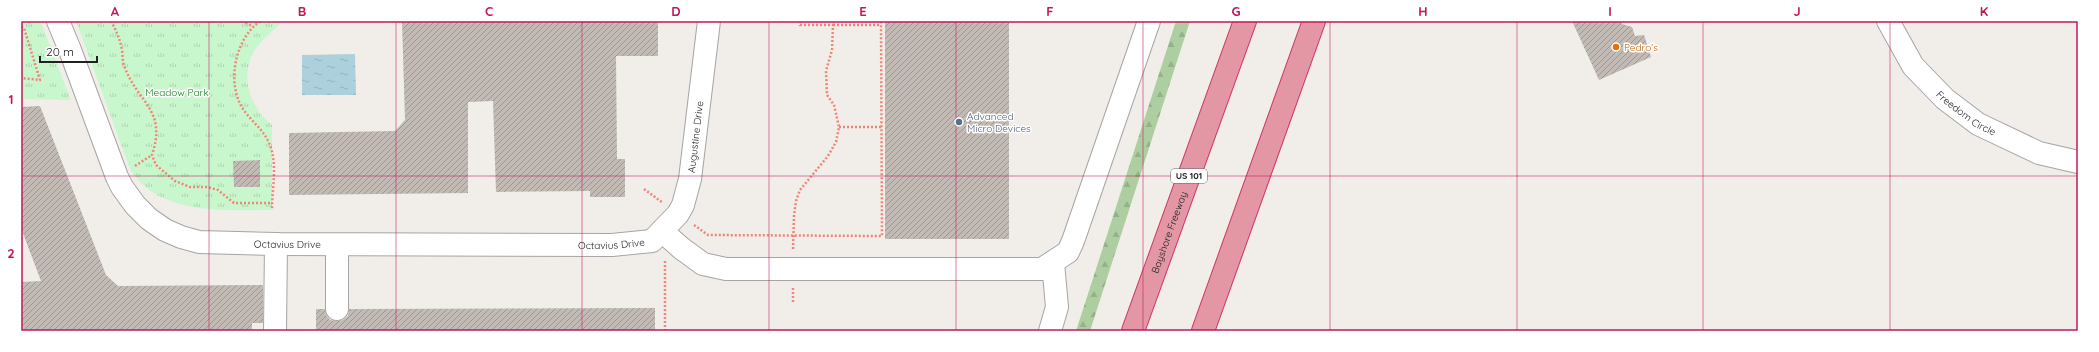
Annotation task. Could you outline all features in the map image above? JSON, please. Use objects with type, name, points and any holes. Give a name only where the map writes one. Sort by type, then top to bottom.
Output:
[{"type":"highway","name":"Bayshore Freeway","points":[[1133,331],[1245,21]]},
{"type":"highway","points":[[1203,331],[1314,21]]},
{"type":"street","name":"Octavius Drive","points":[[58,21],[117,177],[135,205],[148,219],[165,230],[181,237],[199,242],[276,244],[612,245],[657,236]]},
{"type":"street","name":"Augustine Drive","points":[[657,236],[678,214],[683,205],[690,179],[709,21]]},
{"type":"street","points":[[657,236],[703,264],[726,269],[1042,269],[1068,252],[1073,241],[1149,21]]},
{"type":"street","name":"Freedom Circle","points":[[1888,21],[1913,66],[1945,99],[1978,124],[2038,153],[2078,162]]},
{"type":"street","points":[[275,331],[276,244]]},
{"type":"street","points":[[337,245],[337,309]]},
{"type":"street","points":[[1050,331],[1057,307],[1053,263]]},
{"type":"path","points":[[111,21],[118,34],[124,67],[132,83],[151,108],[154,117],[156,144],[152,155],[156,165],[175,181],[190,187],[207,187],[218,190],[234,203],[272,203]]},
{"type":"path","points":[[242,21],[252,27]]},
{"type":"path","points":[[260,21],[252,27],[241,46],[236,61],[234,79],[237,97],[244,110],[263,131],[273,154],[272,210]]},
{"type":"path","points":[[800,21],[800,25],[881,25]]},
{"type":"path","points":[[644,189],[708,235],[882,236],[881,21]]},
{"type":"path","points":[[793,302],[793,235],[796,201],[800,190],[828,156],[836,142],[839,127],[834,106],[827,95],[826,87],[826,71],[832,50],[834,25]]},
{"type":"path","points":[[21,27],[24,28],[40,80],[21,78]]},
{"type":"path","points":[[839,127],[881,127]]},
{"type":"path","points":[[657,236],[665,259],[665,331]]},
{"type":"green space","points":[[21,21],[38,21],[42,25],[71,100],[21,99]]},
{"type":"green space","name":"Meadow Park","points":[[76,21],[283,21],[255,50],[250,60],[248,70],[249,90],[253,100],[264,118],[272,125],[272,210],[234,210],[194,207],[175,203],[158,195],[142,184],[130,169]]},
{"type":"green space","points":[[1176,21],[1190,21],[1090,331],[1076,331]]},
{"type":"water","points":[[355,54],[356,95],[302,95],[302,55]]},
{"type":"building","points":[[402,21],[658,21],[658,56],[616,56],[617,159],[625,159],[625,197],[590,197],[590,191],[496,192],[493,101],[468,102],[468,193],[289,195],[289,133],[395,131],[405,120]]},
{"type":"building","name":"Pedro’s","points":[[1572,21],[1621,21],[1622,24],[1632,27],[1635,36],[1644,35],[1651,57],[1599,80]]},
{"type":"building","points":[[885,22],[1009,22],[1009,239],[885,239]]},
{"type":"building","points":[[40,106],[106,275],[118,286],[263,285],[263,323],[252,323],[252,331],[21,331],[21,282],[41,281],[21,228],[21,107]]},
{"type":"building","points":[[260,160],[260,187],[234,187],[233,161]]},
{"type":"building","points":[[655,308],[655,331],[316,331],[316,309],[325,309],[326,315],[330,320],[337,321],[343,320],[348,316],[349,309]]},
{"type":"place","name":"Pedro’s","points":[[1616,47]]},
{"type":"place","name":"Advanced Micro Devices","points":[[959,122]]}]
